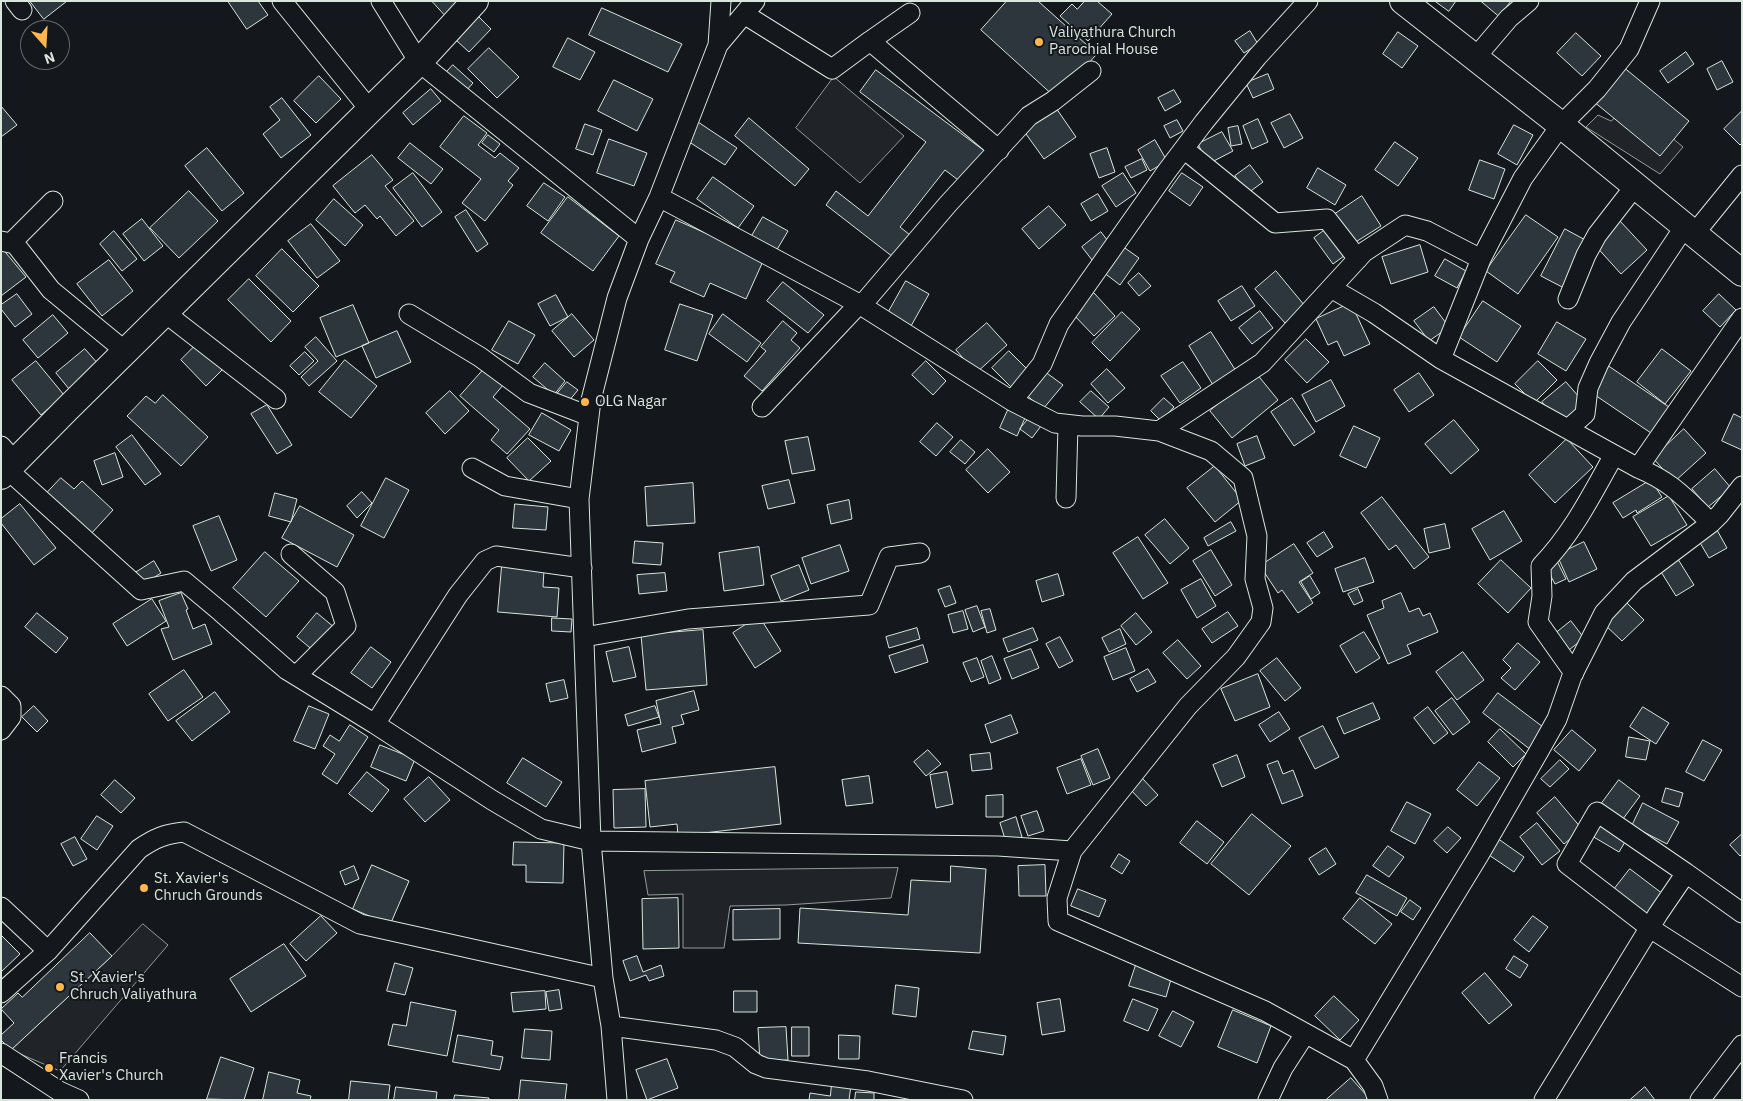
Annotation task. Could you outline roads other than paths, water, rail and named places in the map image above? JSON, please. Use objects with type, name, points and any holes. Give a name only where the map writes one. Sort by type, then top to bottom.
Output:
[{"type":"main road","points":[[6,463],[125,351],[419,62],[475,1]]},
{"type":"main road","points":[[1403,1],[1560,125],[1742,273]]},
{"type":"street","points":[[282,1],[370,110]]},
{"type":"street","points":[[381,1],[419,62],[639,239]]},
{"type":"street","points":[[617,1100],[611,1026],[603,978],[591,841],[579,499],[591,400],[617,298],[639,239],[660,197],[718,45],[722,1]]},
{"type":"street","points":[[1012,401],[1042,364],[1059,324],[1184,149],[1257,57],[1308,1]]},
{"type":"street","points":[[1475,58],[1510,18],[1529,1]]},
{"type":"street","points":[[1441,359],[1481,259],[1523,178],[1560,125],[1597,89],[1629,49],[1650,1]]},
{"type":"street","points":[[718,45],[749,8],[832,68],[910,13]]},
{"type":"street","points":[[870,41],[999,150]]},
{"type":"street","points":[[762,407],[860,305],[948,204],[1029,116],[1053,101],[1090,71]]},
{"type":"street","points":[[1184,149],[1275,223],[1327,219],[1358,259]]},
{"type":"street","points":[[1568,429],[1585,414],[1588,388],[1622,322],[1690,230],[1742,175]]},
{"type":"street","points":[[1568,299],[1596,235],[1635,186]]},
{"type":"street","points":[[660,197],[860,305],[1012,401],[1055,423],[1082,426],[1115,426],[1159,431],[1211,451],[1243,478],[1257,536],[1255,579],[1262,608],[1261,622],[1236,657],[1188,706],[1072,851],[1057,898],[1058,921],[1265,1011],[1354,1060],[1373,1086],[1378,1100]]},
{"type":"street","points":[[6,242],[53,201]]},
{"type":"street","points":[[1159,431],[1262,362],[1358,259],[1378,242],[1405,225],[1428,231],[1481,259]]},
{"type":"street","points":[[6,242],[15,244],[51,290],[125,351]]},
{"type":"street","points":[[1331,288],[1374,313],[1441,359],[1638,468],[1658,476],[1676,488],[1711,523]]},
{"type":"street","points":[[164,312],[276,399]]},
{"type":"street","points":[[409,314],[480,357],[529,393],[589,416]]},
{"type":"street","points":[[1638,468],[1742,318]]},
{"type":"street","points":[[1066,498],[1068,425]]},
{"type":"street","points":[[1574,673],[1538,622],[1542,596],[1541,566],[1558,548],[1576,523],[1614,455]]},
{"type":"street","points":[[6,463],[141,590],[184,582],[287,670],[541,829],[591,841],[998,846],[1072,851]]},
{"type":"street","points":[[472,468],[505,486],[579,499]]},
{"type":"street","points":[[1354,1060],[1474,863],[1557,719],[1574,673],[1604,612],[1634,580],[1711,523],[1742,486]]},
{"type":"street","points":[[584,637],[688,619],[869,604],[889,558],[920,552]]},
{"type":"street","points":[[291,554],[335,592],[346,626],[297,676]]},
{"type":"street","points":[[375,724],[458,596],[486,562],[496,556],[582,568]]},
{"type":"street","points":[[1,696],[10,706],[10,717],[1,730]]},
{"type":"street","points":[[1742,913],[1597,812],[1567,864],[1650,928],[1742,987]]},
{"type":"street","points":[[1,993],[48,951],[140,849],[154,838],[171,833],[184,832],[360,924],[603,978]]},
{"type":"street","points":[[1544,1100],[1686,873]]},
{"type":"street","points":[[1,907],[48,951]]},
{"type":"street","points":[[611,1026],[716,1040],[735,1047],[756,1064],[766,1068],[868,1081],[963,1100]]},
{"type":"street","points":[[1268,1100],[1283,1068],[1305,1034]]},
{"type":"street","points":[[1700,1100],[1741,1049]]},
{"type":"street","points":[[1,1053],[56,1096],[79,1100]]},
{"type":"place","name":"Valiyathura Church Parochial House","points":[[1039,42]]},
{"type":"place","name":"OLG Nagar","points":[[585,402]]},
{"type":"place","name":"St. Xavier's Chruch Grounds","points":[[144,888]]},
{"type":"place","name":"St. Xavier's Chruch Valiyathura","points":[[60,987]]},
{"type":"place","name":"Francis Xavier's Church","points":[[49,1068]]}]
